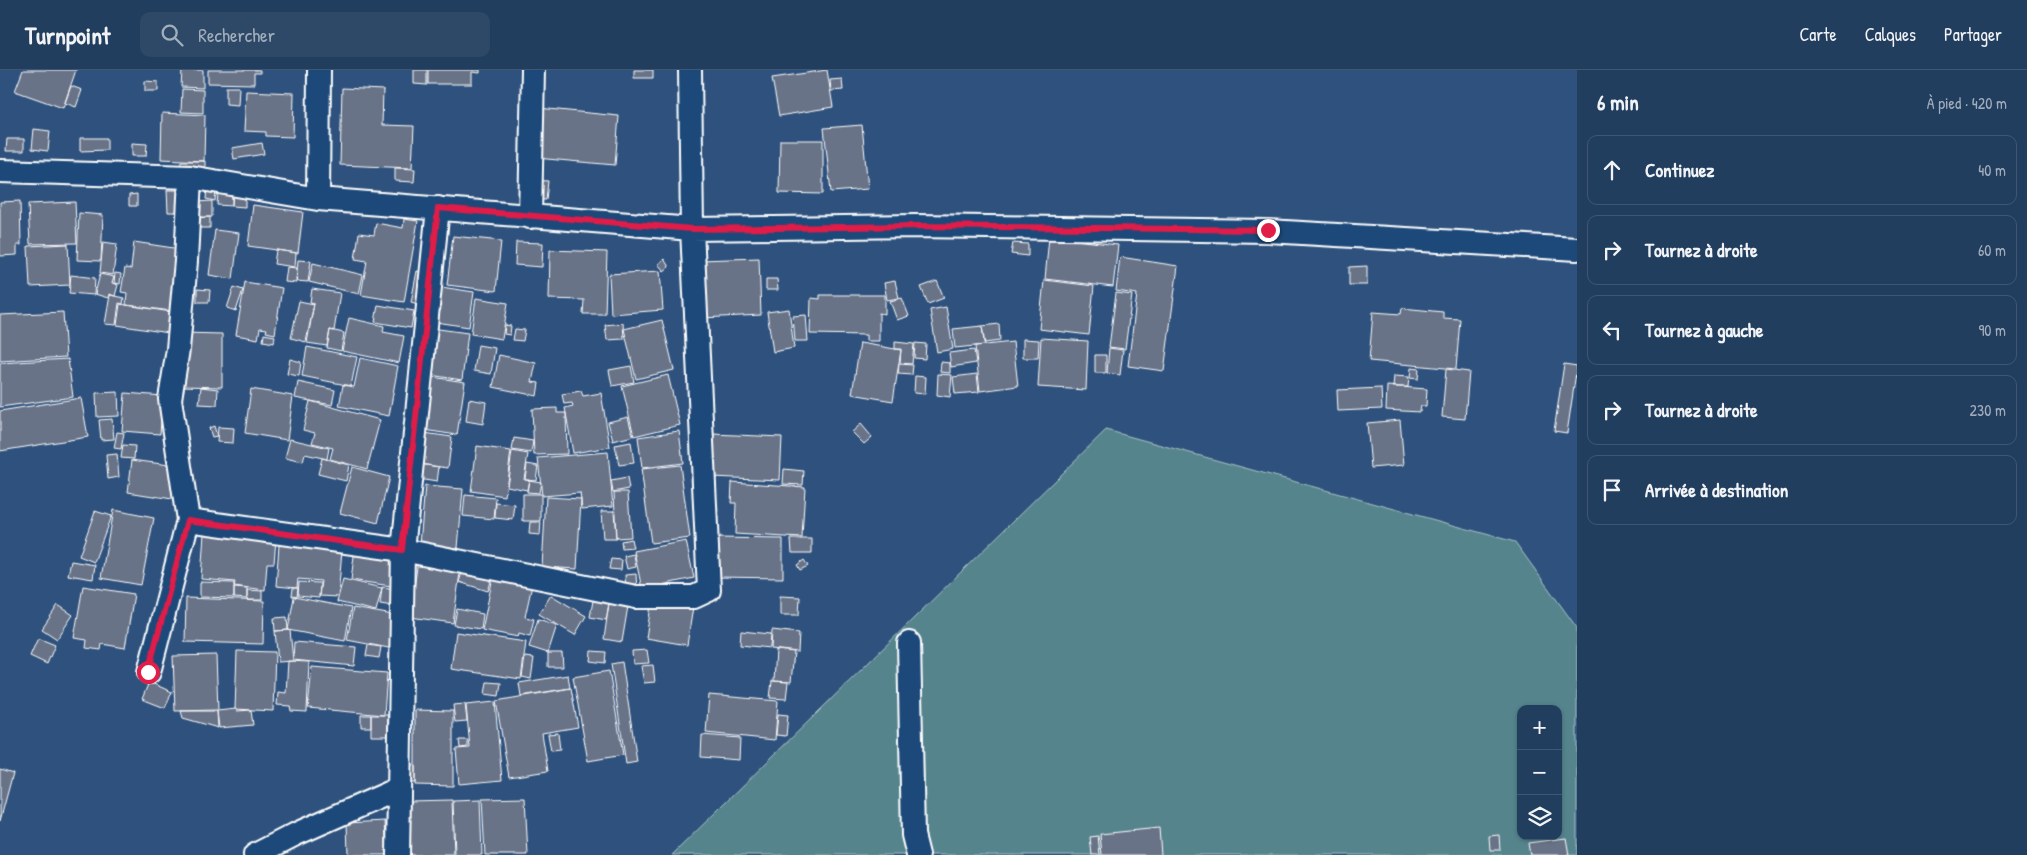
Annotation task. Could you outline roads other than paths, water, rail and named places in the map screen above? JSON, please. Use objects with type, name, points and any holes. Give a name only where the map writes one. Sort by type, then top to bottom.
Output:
[{"type":"street","points":[[318,199],[319,70]]},
{"type":"street","points":[[530,217],[533,70]]},
{"type":"street","points":[[188,520],[402,550],[636,596],[694,598],[709,590],[692,229],[690,70]]},
{"type":"street","points":[[0,171],[190,178],[318,199],[692,229],[915,226],[1268,230],[1577,249]]},
{"type":"street","points":[[148,672],[188,520],[170,400],[178,348],[186,261],[190,178]]},
{"type":"street","points":[[398,855],[402,550],[438,208]]},
{"type":"street","points":[[909,643],[913,835],[918,855]]},
{"type":"street","points":[[255,855],[296,834],[398,789]]}]
